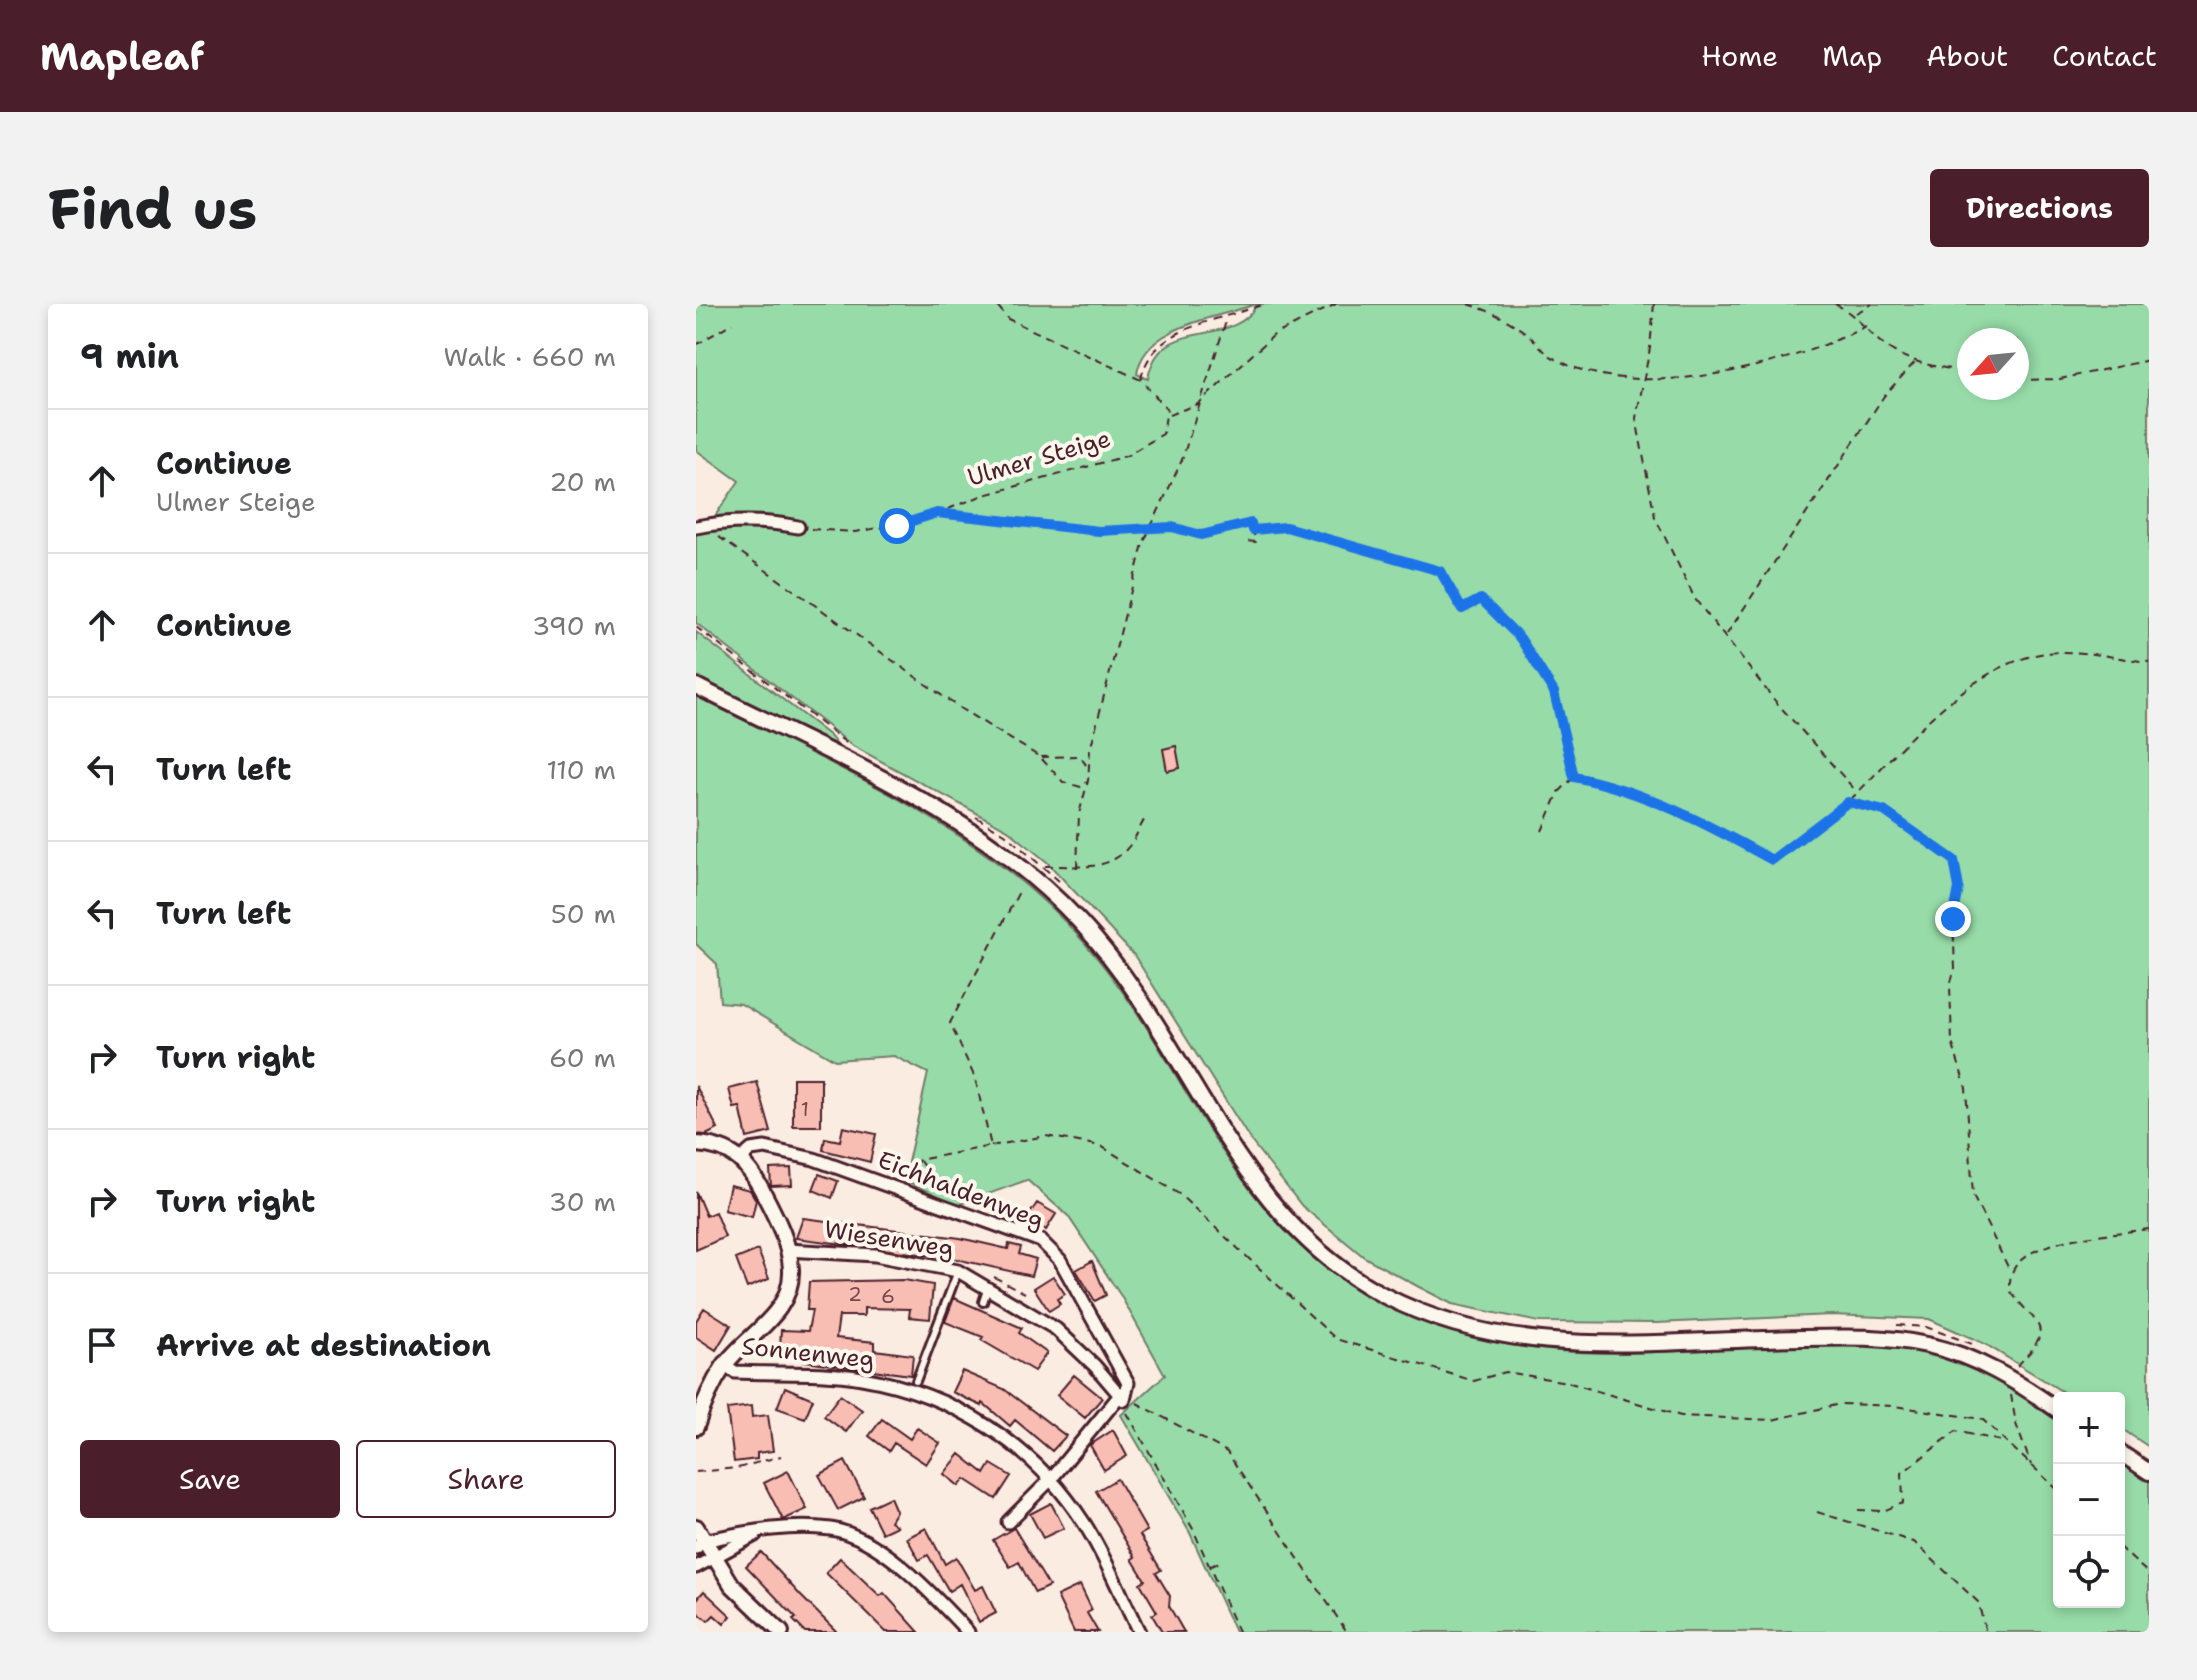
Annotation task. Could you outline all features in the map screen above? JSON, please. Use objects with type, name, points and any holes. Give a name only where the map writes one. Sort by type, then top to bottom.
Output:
[{"type":"street","points":[[700,526],[765,521],[798,527]]},
{"type":"street","points":[[696,686],[897,785],[983,839],[1029,873],[1106,952],[1153,1020],[1226,1141],[1277,1211],[1342,1270],[1384,1295],[1473,1330],[1524,1340],[1629,1346],[1763,1338],[1899,1339],[2011,1372],[2053,1406]]},
{"type":"street","points":[[696,1144],[727,1149],[742,1158],[772,1210],[791,1270],[781,1307],[725,1365],[696,1427]]},
{"type":"street","name":"Eichhaldenweg","points":[[742,1158],[751,1150],[765,1148],[814,1159],[1041,1241],[1060,1260],[1128,1383],[1123,1397]]},
{"type":"street","name":"Wiesenweg","points":[[787,1250],[875,1255],[958,1271],[1056,1329],[1123,1397]]},
{"type":"street","name":"Sonnenweg","points":[[725,1365],[735,1372],[860,1377],[920,1392],[1007,1436],[1051,1479],[1085,1524],[1139,1632]]},
{"type":"street","points":[[1008,1522],[1051,1479],[1123,1397]]},
{"type":"street","points":[[2125,1456],[2149,1472]]},
{"type":"street","points":[[696,1567],[768,1528]]},
{"type":"street","points":[[781,1632],[732,1585],[698,1539],[768,1528],[833,1530],[883,1552],[933,1595],[968,1632]]},
{"type":"lane","points":[[916,1381],[958,1271]]},
{"type":"lane","points":[[983,1302],[988,1287]]},
{"type":"path","points":[[996,304],[1008,319],[1141,380],[1163,400],[1168,416],[1198,404],[1274,335],[1336,304]]},
{"type":"path","points":[[1141,380],[1147,360],[1163,341],[1264,304]]},
{"type":"path","points":[[1468,304],[1498,312],[1554,358],[1626,381],[1683,380],[1763,363],[1840,340],[1866,326]]},
{"type":"path","points":[[1654,304],[1636,418],[1655,517],[1695,599],[1727,635],[1776,702],[1857,792]]},
{"type":"path","points":[[1835,304],[1855,314],[1884,344],[1915,362],[1957,370]]},
{"type":"path","points":[[1855,314],[1872,304]]},
{"type":"path","points":[[1077,868],[1079,814],[1090,772],[1090,750],[1137,565],[1150,527],[1182,460],[1227,318]]},
{"type":"path","points":[[696,345],[732,323]]},
{"type":"path","points":[[2029,380],[2060,379],[2149,360]]},
{"type":"path","points":[[1727,635],[1884,396],[1915,362]]},
{"type":"path","name":"Ulmer Steige","points":[[798,527],[855,532],[880,530],[937,513],[993,493],[1126,456],[1163,434],[1168,416]]},
{"type":"path","points":[[937,513],[1099,531],[1172,527],[1201,535],[1251,523],[1256,542],[1245,541]]},
{"type":"path","points":[[700,526],[958,707],[1040,757],[1063,782],[1081,787],[1088,781]]},
{"type":"path","points":[[1253,530],[1286,527],[1440,571],[1462,609],[1481,599],[1520,638],[1554,692],[1574,777]]},
{"type":"path","points":[[696,627],[852,748]]},
{"type":"path","points":[[1574,777],[1620,789],[1721,831],[1772,860],[1848,802],[1960,693],[2007,665],[2029,656],[2054,652],[2149,662]]},
{"type":"path","points":[[1040,757],[1080,756],[1090,772]]},
{"type":"path","points":[[1542,831],[1559,792],[1574,777]]},
{"type":"path","points":[[1848,802],[1884,811],[1954,860],[1959,888],[1953,919],[1955,968],[1950,986],[1952,1042],[1966,1088],[1973,1196],[2010,1271],[2011,1292],[2033,1313],[2040,1327],[2038,1340],[2011,1372],[2016,1424],[2032,1466],[2053,1485]]},
{"type":"path","points":[[968,812],[1005,834],[1045,866],[1067,889]]},
{"type":"path","points":[[898,1187],[919,1160],[991,1146],[975,1078],[950,1023],[1029,873],[1045,866],[1093,867],[1117,858],[1135,838],[1146,817]]},
{"type":"path","points":[[919,1160],[951,1207]]},
{"type":"path","points":[[2010,1271],[2029,1252],[2045,1247],[2149,1229]]},
{"type":"path","points":[[1887,1325],[1926,1327],[1982,1349]]},
{"type":"path","points":[[1123,1397],[1128,1418],[1193,1529],[1238,1632]]},
{"type":"path","points":[[1123,1397],[1227,1452],[1347,1632]]},
{"type":"path","points":[[1858,1510],[1883,1511],[1903,1503],[1902,1473],[1956,1431],[2006,1442]]},
{"type":"path","points":[[696,1472],[738,1468],[781,1456]]},
{"type":"path","points":[[1817,1512],[1914,1542],[1978,1602],[1986,1632]]},
{"type":"path","points":[[2125,1552],[2149,1574]]},
{"type":"path","points":[[1210,1567],[1221,1561]]},
{"type":"green space","points":[[696,304],[1256,304],[1203,319],[1153,344],[1143,357],[1137,374],[1148,379],[1155,359],[1166,346],[1232,326],[1246,318],[1257,304],[2149,304],[2149,1447],[2125,1431],[2125,1392],[2063,1392],[1985,1344],[1929,1319],[1832,1315],[1656,1323],[1539,1322],[1452,1304],[1364,1257],[1302,1206],[1251,1141],[1134,955],[1047,862],[1008,830],[853,746],[696,623],[696,534],[704,532],[739,481],[696,450]]},
{"type":"green space","points":[[696,632],[830,736],[838,746],[696,678]]},
{"type":"green space","points":[[696,696],[902,801],[998,863],[1042,900],[1083,941],[1121,990],[1246,1185],[1284,1228],[1329,1268],[1384,1303],[1433,1325],[1483,1340],[1532,1348],[1633,1353],[1882,1345],[1939,1355],[1981,1372],[2053,1413],[2053,1608],[2125,1608],[2125,1463],[2149,1480],[2149,1632],[1235,1632],[1190,1533],[1121,1415],[1165,1375],[1121,1296],[1068,1216],[1027,1180],[958,1205],[904,1180],[928,1073],[894,1056],[835,1060],[741,1004],[720,1002],[717,964],[696,944]]},
{"type":"building","points":[[1176,746],[1180,768],[1167,771],[1163,749]]},
{"type":"building","points":[[793,1078],[821,1078],[821,1126],[793,1126]]},
{"type":"building","points":[[757,1082],[771,1132],[747,1138],[740,1107],[734,1108],[729,1089]]},
{"type":"building","points":[[696,1086],[718,1129],[706,1135],[696,1134]]},
{"type":"building","points":[[843,1127],[876,1134],[870,1162],[823,1150],[825,1138],[840,1141]]},
{"type":"building","points":[[791,1168],[792,1185],[771,1186],[770,1169]]},
{"type":"building","points":[[819,1174],[838,1181],[832,1198],[813,1190]]},
{"type":"building","points":[[730,1185],[750,1190],[756,1200],[752,1217],[724,1210]]},
{"type":"building","points":[[696,1192],[706,1216],[715,1212],[725,1237],[696,1250]]},
{"type":"building","points":[[1037,1203],[1056,1214],[1046,1230],[1027,1218]]},
{"type":"building","points":[[803,1218],[960,1238],[1008,1249],[1009,1244],[1021,1247],[1019,1254],[1036,1259],[1031,1276],[956,1259],[796,1238]]},
{"type":"building","points":[[758,1250],[769,1279],[747,1288],[736,1259]]},
{"type":"building","points":[[1092,1261],[1106,1295],[1095,1301],[1076,1270]]},
{"type":"building","points":[[1053,1276],[1065,1294],[1057,1299],[1060,1304],[1049,1311],[1034,1288]]},
{"type":"building","points":[[904,1280],[933,1285],[930,1319],[909,1317],[910,1309],[864,1308],[864,1316],[839,1316],[836,1338],[875,1342],[875,1350],[913,1355],[911,1375],[804,1361],[806,1350],[780,1349],[781,1330],[808,1331],[812,1310],[807,1310],[809,1282]]},
{"type":"building","points":[[954,1298],[1022,1328],[1019,1333],[1047,1353],[1034,1371],[981,1340],[983,1337],[945,1322]]},
{"type":"building","points":[[704,1308],[731,1325],[716,1350],[696,1337],[696,1321]]},
{"type":"building","points":[[962,1371],[1004,1389],[1066,1436],[1052,1451],[1015,1420],[1010,1426],[983,1403],[982,1406],[952,1392]]},
{"type":"building","points":[[1074,1375],[1102,1398],[1085,1418],[1057,1395]]},
{"type":"building","points":[[785,1387],[813,1399],[805,1418],[777,1408]]},
{"type":"building","points":[[840,1395],[862,1410],[846,1432],[824,1416]]},
{"type":"building","points":[[751,1406],[752,1417],[768,1415],[773,1451],[757,1453],[757,1459],[734,1462],[727,1409]]},
{"type":"building","points":[[882,1419],[910,1439],[917,1428],[940,1443],[926,1464],[894,1443],[889,1451],[869,1436]]},
{"type":"building","points":[[1113,1430],[1127,1456],[1104,1470],[1090,1445]]},
{"type":"building","points":[[960,1454],[985,1474],[991,1464],[1011,1476],[996,1499],[965,1479],[959,1486],[944,1474]]},
{"type":"building","points":[[845,1461],[864,1497],[838,1510],[819,1475]]},
{"type":"building","points":[[788,1471],[807,1509],[783,1520],[764,1483]]},
{"type":"building","points":[[1117,1479],[1147,1531],[1140,1535],[1161,1570],[1156,1573],[1170,1596],[1169,1606],[1184,1632],[1162,1632],[1152,1615],[1157,1612],[1140,1583],[1145,1580],[1132,1559],[1135,1557],[1096,1491]]},
{"type":"building","points":[[890,1497],[896,1511],[890,1521],[897,1526],[882,1533],[869,1507]]},
{"type":"building","points":[[1051,1503],[1064,1528],[1043,1538],[1030,1514]]},
{"type":"building","points":[[926,1528],[945,1564],[956,1557],[975,1590],[983,1586],[996,1613],[979,1622],[960,1584],[949,1591],[928,1555],[919,1560],[907,1538]]},
{"type":"building","points":[[1014,1528],[1049,1586],[1035,1593],[1019,1562],[1010,1567],[993,1540]]},
{"type":"building","points":[[761,1552],[837,1632],[805,1632],[793,1620],[796,1618],[746,1566]]},
{"type":"building","points":[[840,1558],[880,1596],[884,1593],[919,1632],[886,1632],[826,1573]]},
{"type":"building","points":[[1080,1585],[1092,1610],[1087,1613],[1098,1632],[1074,1632],[1057,1596]]},
{"type":"building","points":[[704,1591],[731,1616],[724,1624],[714,1615],[708,1621],[696,1611],[696,1600]]},
{"type":"route","points":[[897,526],[937,513],[1099,531],[1172,527],[1201,535],[1251,523],[1253,530],[1286,527],[1440,571],[1462,609],[1481,599],[1520,638],[1554,692],[1574,777],[1605,783],[1721,831],[1772,860],[1848,802],[1884,811],[1954,860],[1959,888],[1953,919]]}]
